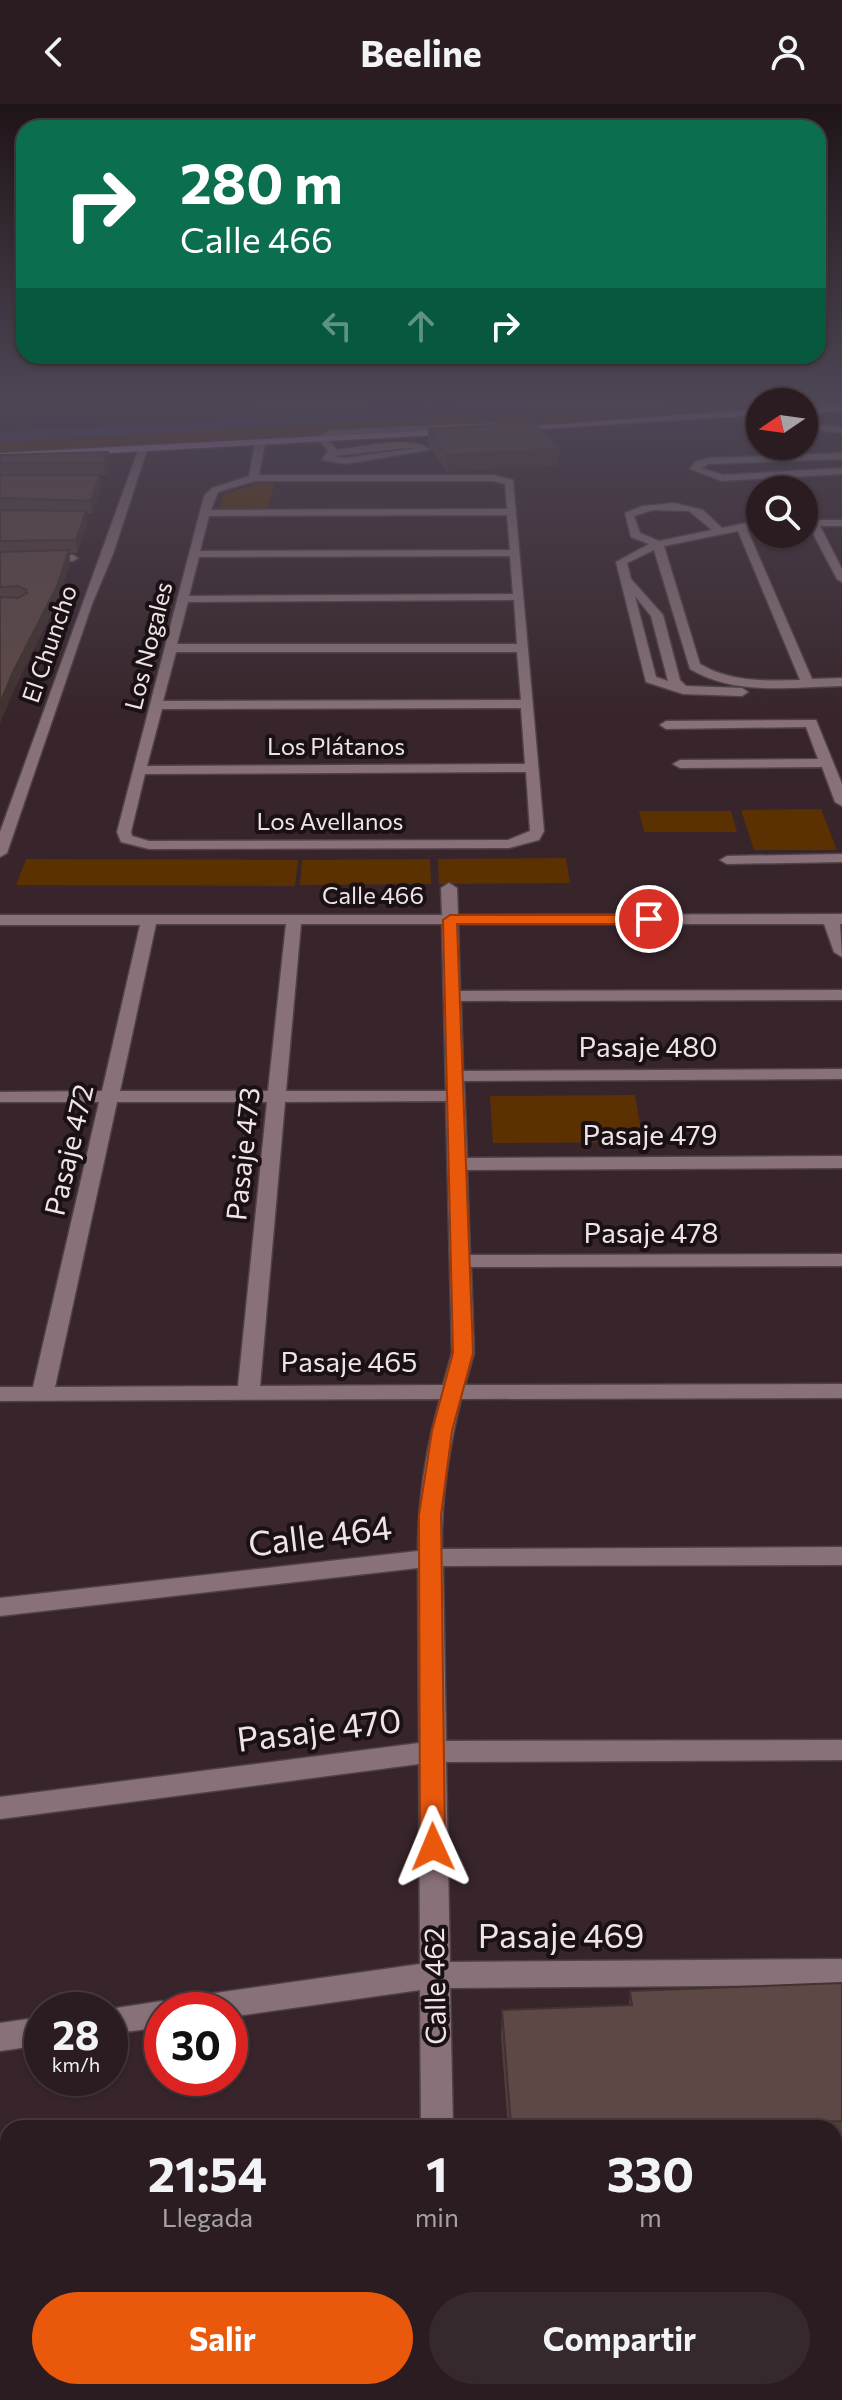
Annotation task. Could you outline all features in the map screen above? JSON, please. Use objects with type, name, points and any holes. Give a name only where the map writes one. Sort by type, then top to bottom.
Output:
[{"type":"street","name":"El Chuncho","points":[[0,853],[86,604],[108,554],[124,505]]},
{"type":"street","name":"Los Nogales","points":[[130,842],[124,832],[208,505]]},
{"type":"street","points":[[513,505],[532,768]]},
{"type":"street","points":[[658,544],[635,535],[629,515],[634,511],[691,508],[700,512],[718,530]]},
{"type":"street","points":[[205,513],[513,512]]},
{"type":"street","points":[[818,523],[842,523]]},
{"type":"street","points":[[746,525],[658,544],[621,562],[650,679],[683,690],[842,691]]},
{"type":"street","points":[[741,526],[807,682]]},
{"type":"street","points":[[818,538],[842,579]]},
{"type":"street","points":[[658,544],[694,666],[705,674],[750,682],[842,682]]},
{"type":"street","points":[[195,554],[516,553]]},
{"type":"street","points":[[0,559],[73,558]]},
{"type":"street","points":[[624,576],[657,615],[674,681],[683,690]]},
{"type":"street","points":[[657,615],[672,592]]},
{"type":"street","points":[[184,599],[519,597]]},
{"type":"street","points":[[171,648],[523,648]]},
{"type":"street","points":[[157,705],[527,704]]},
{"type":"street","points":[[666,725],[811,723],[842,802]]},
{"type":"street","points":[[680,764],[827,763]]},
{"type":"street","name":"Los Plátanos","points":[[140,770],[532,768]]},
{"type":"street","name":"Los Avellanos","points":[[130,842],[149,845],[494,844],[530,840],[537,831],[532,768]]},
{"type":"street","points":[[727,860],[842,858]]},
{"type":"street","name":"Calle 462","points":[[437,2120],[429,1558],[435,1472],[463,1353],[449,888]]},
{"type":"street","points":[[836,919],[842,952]]},
{"type":"street","name":"Calle 466","points":[[0,920],[836,919]]},
{"type":"street","name":"Pasaje 472","points":[[43,1393],[149,920]]},
{"type":"street","name":"Pasaje 473","points":[[248,1393],[294,920]]},
{"type":"street","points":[[452,996],[842,995]]},
{"type":"street","name":"Pasaje 480","points":[[455,1076],[842,1074]]},
{"type":"street","points":[[0,1097],[455,1096]]},
{"type":"street","name":"Pasaje 479","points":[[457,1164],[842,1162]]},
{"type":"street","name":"Pasaje 478","points":[[460,1261],[842,1260]]},
{"type":"street","name":"Pasaje 465","points":[[0,1394],[842,1391]]},
{"type":"street","name":"Calle 464","points":[[0,1607],[429,1558],[842,1556]]},
{"type":"street","name":"Pasaje 470","points":[[0,1808],[431,1752],[842,1750]]},
{"type":"street","name":"Pasaje 469","points":[[248,2001],[434,1975],[842,1972]]},
{"type":"street","points":[[0,2037],[24,2034]]},
{"type":"shaded area","points":[[221,505],[268,505],[266,511],[219,511]]},
{"type":"shaded area","points":[[821,809],[837,850],[754,850],[741,810]]},
{"type":"shaded area","points":[[639,811],[731,811],[737,832],[644,832]]},
{"type":"shaded area","points":[[566,858],[570,883],[439,884],[438,859]]},
{"type":"shaded area","points":[[26,859],[298,860],[295,886],[16,885]]},
{"type":"shaded area","points":[[430,859],[431,884],[300,885],[302,860]]},
{"type":"shaded area","points":[[635,1095],[643,1142],[493,1143],[490,1096]]},
{"type":"building","points":[[0,510],[86,511],[76,540],[0,541]]},
{"type":"building","points":[[69,550],[57,586],[0,703],[0,597],[18,598],[27,593],[18,586],[0,587],[0,552]]},
{"type":"building","points":[[842,1983],[842,2120],[511,2120],[502,2010],[632,2005],[630,1991]]},
{"type":"route","points":[[433,1847],[430,1515],[442,1431],[461,1370],[463,1353],[450,920],[649,919]]}]
